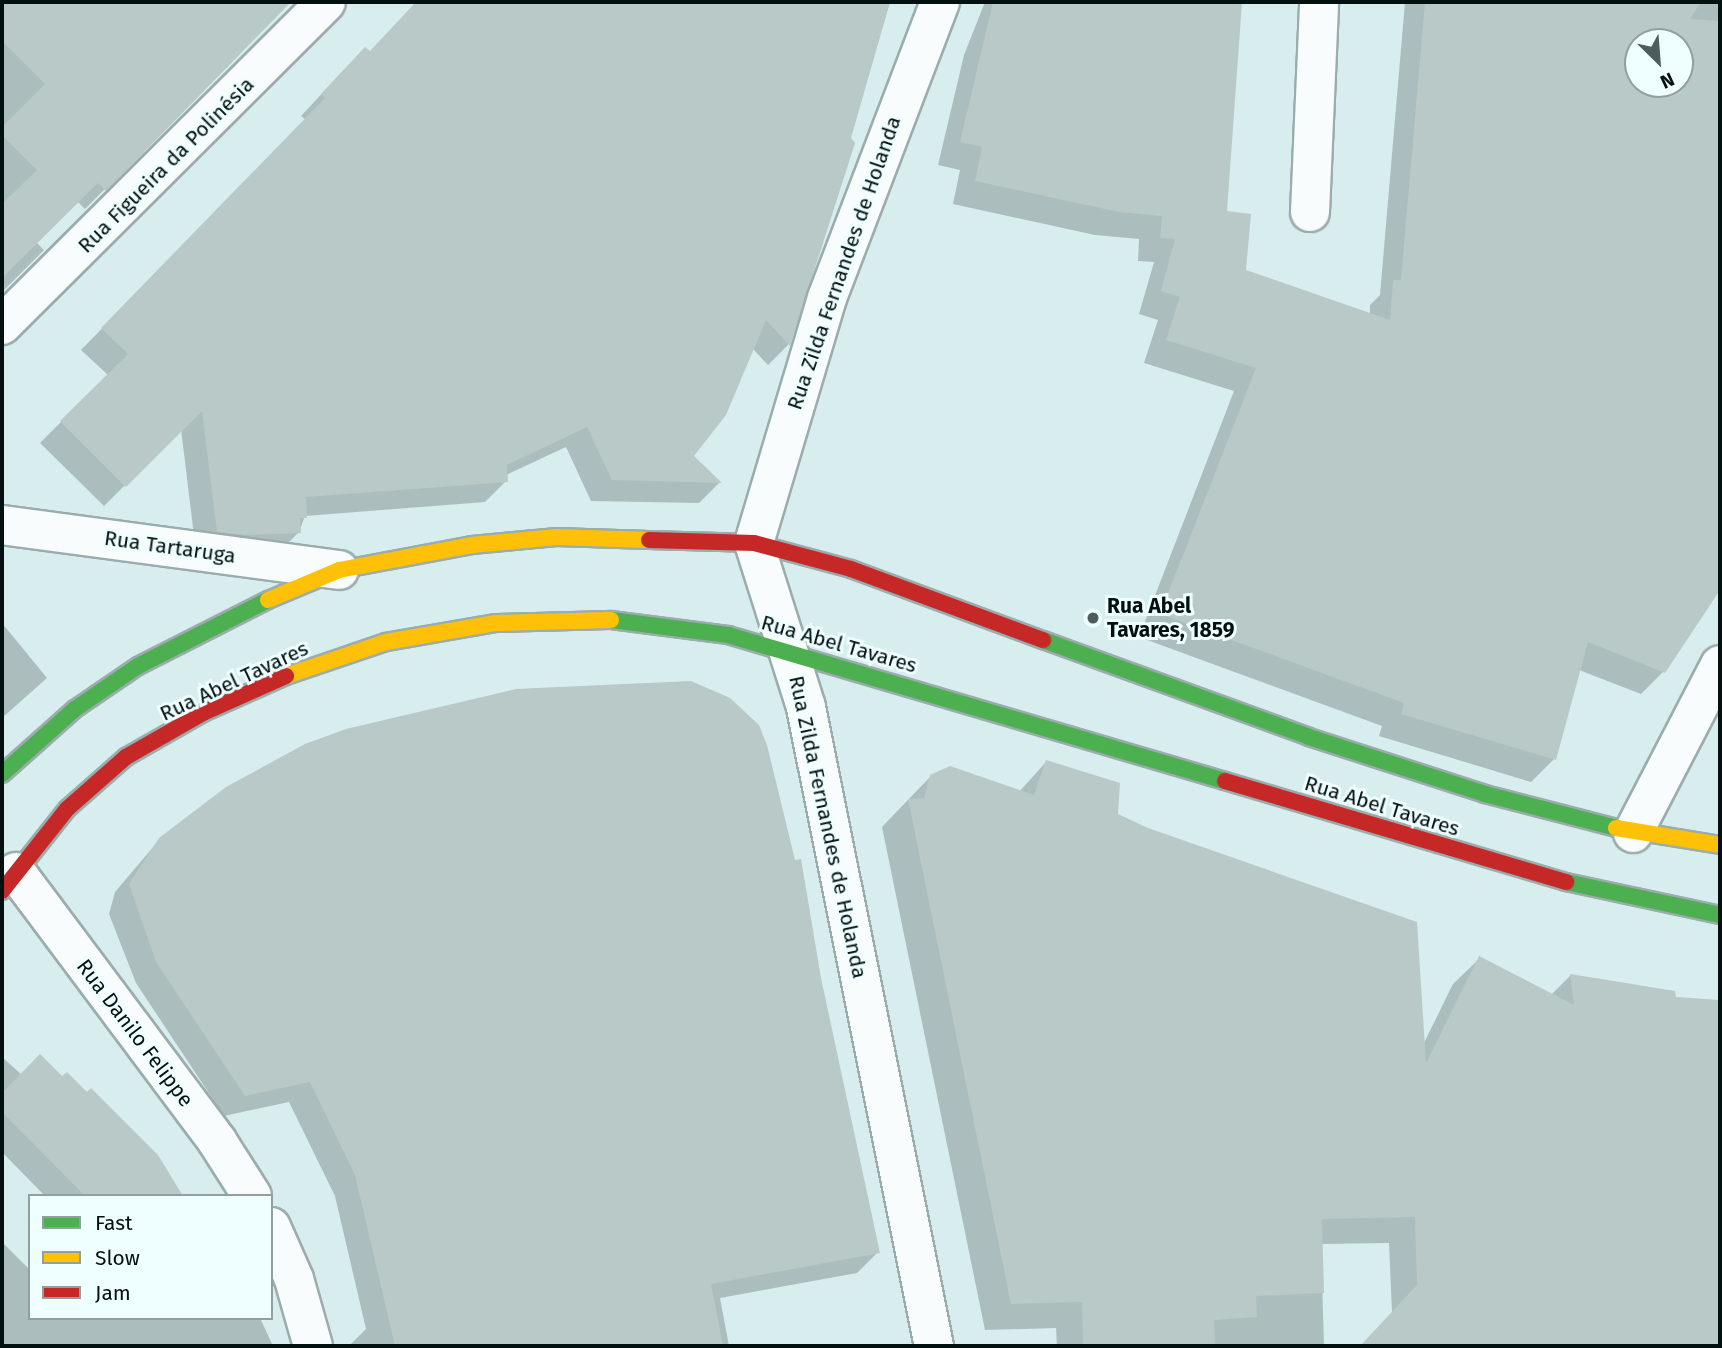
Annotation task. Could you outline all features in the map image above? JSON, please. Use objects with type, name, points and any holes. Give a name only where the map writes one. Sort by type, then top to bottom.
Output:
[{"type":"street","name":"Rua Figueira da Polinésia","points":[[2,325],[326,2]]},
{"type":"street","name":"Rua Zilda Fernandes de Holanda","points":[[933,1346],[806,707],[754,543],[827,298],[940,2]]},
{"type":"street","points":[[1310,212],[1319,2]]},
{"type":"street","name":"Rua Tartaruga","points":[[2,525],[339,570]]},
{"type":"street","name":"Rua Abel Tavares","points":[[2,774],[75,709],[138,666],[225,618],[339,570],[472,545],[557,537],[754,543],[851,569],[1322,741],[1485,794],[1633,833],[1720,845]]},
{"type":"street","name":"Rua Abel Tavares","points":[[9,881],[67,809],[125,757],[203,713],[296,671],[386,642],[496,622],[595,618],[728,635],[1444,848],[1608,894],[1720,915]]},
{"type":"street","points":[[1633,833],[1720,665]]},
{"type":"street","name":"Rua Danilo Felippe","points":[[9,881],[217,1141],[251,1194]]},
{"type":"street","points":[[273,1232],[294,1279],[313,1346]]},
{"type":"building","points":[[2,2],[291,2],[106,191],[98,183],[2,278],[2,204],[37,170],[2,135],[2,127],[45,84],[2,41]]},
{"type":"building","points":[[416,2],[890,2],[851,138],[855,143],[790,346],[766,320],[726,415],[694,456],[722,483],[612,480],[587,427],[507,465],[508,482],[306,497],[307,518],[300,518],[301,533],[246,535],[217,532],[202,411],[126,487],[60,421],[128,354],[101,328],[325,98],[321,94],[365,47],[370,51]]},
{"type":"building","points":[[993,2],[1242,2],[1227,211],[1251,214],[1246,270],[1390,320],[1393,280],[1401,280],[1425,2],[1701,2],[1690,19],[1720,21],[1720,590],[1665,673],[1588,642],[1556,760],[1401,714],[1404,703],[1160,614],[1256,368],[1166,340],[1180,297],[1161,291],[1175,239],[1160,238],[1162,216],[1119,212],[975,181],[982,147],[960,142]]},
{"type":"building","points":[[691,681],[730,698],[759,725],[767,745],[795,860],[801,859],[821,978],[880,1253],[711,1284],[723,1346],[395,1346],[355,1175],[310,1082],[245,1096],[156,962],[129,884],[159,838],[226,787],[305,744],[346,729],[516,689]]},
{"type":"building","points":[[1046,760],[1120,783],[1118,814],[1148,828],[1417,922],[1426,1063],[1479,956],[1574,1005],[1570,974],[1675,991],[1676,997],[1720,1000],[1720,1346],[1360,1346],[1417,1285],[1415,1217],[1322,1219],[1324,1293],[1256,1296],[1257,1317],[1214,1320],[1215,1346],[1083,1346],[1082,1302],[1011,1304],[908,799],[924,798],[930,775],[950,766],[1034,795]]},
{"type":"building","points":[[40,1054],[62,1076],[67,1072],[87,1092],[91,1088],[158,1155],[182,1194],[83,1194],[2,1112],[2,1093]]},
{"type":"traffic: fast","points":[[2,774],[75,709],[138,666],[268,600]]},
{"type":"traffic: fast","points":[[611,620],[728,635],[1225,781]]},
{"type":"traffic: fast","points":[[1043,640],[1309,737],[1485,794],[1616,828]]},
{"type":"traffic: fast","points":[[1566,882],[1720,915]]},
{"type":"traffic: slow","points":[[268,600],[339,570],[472,545],[557,537],[649,540]]},
{"type":"traffic: slow","points":[[286,676],[386,642],[496,623],[611,620]]},
{"type":"traffic: slow","points":[[1616,828],[1720,845]]},
{"type":"traffic: jam","points":[[649,540],[754,543],[851,569],[1043,640]]},
{"type":"traffic: jam","points":[[2,891],[67,809],[126,757],[203,713],[286,676]]},
{"type":"traffic: jam","points":[[1225,781],[1566,882]]},
{"type":"place","name":"Rua Abel Tavares, 1859","points":[[1093,618]]}]
